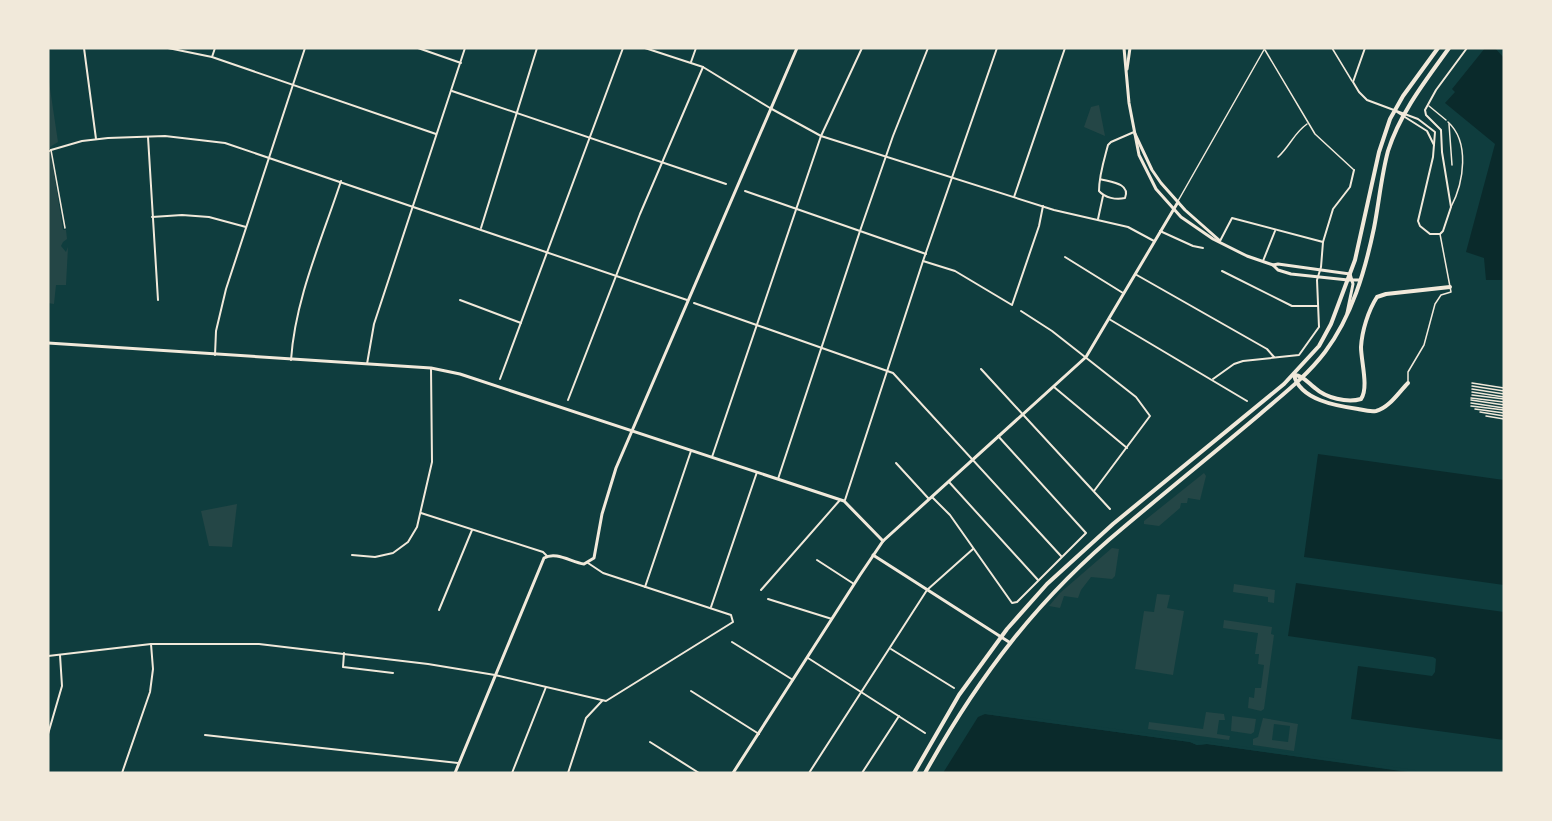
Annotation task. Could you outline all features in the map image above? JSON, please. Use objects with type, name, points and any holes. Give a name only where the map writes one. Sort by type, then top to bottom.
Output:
[{"type":"main road","points":[[914,773],[959,695],[1001,637],[1047,584],[1113,524],[1189,464],[1294,375],[1319,346],[1350,281],[1379,152],[1395,110],[1438,48]]},
{"type":"main road","points":[[925,773],[973,692],[1009,642],[1056,589],[1096,551],[1304,377],[1327,350],[1347,317],[1361,280],[1389,149],[1404,115],[1449,48]]},
{"type":"main road","points":[[1294,375],[1304,377],[1324,394],[1348,400],[1361,399],[1365,388],[1361,350],[1363,334],[1374,303],[1379,296],[1450,287]]},
{"type":"main road","points":[[1294,375],[1297,383],[1318,400],[1338,406],[1376,411],[1392,400],[1408,383]]},
{"type":"street","points":[[84,48],[96,139]]},
{"type":"street","points":[[168,48],[212,57],[436,134]]},
{"type":"street","points":[[212,57],[215,48]]},
{"type":"street","points":[[215,355],[216,331],[221,304],[305,48]]},
{"type":"street","points":[[418,48],[461,63]]},
{"type":"street","points":[[367,364],[374,324],[465,48]]},
{"type":"street","points":[[481,228],[537,48]]},
{"type":"street","points":[[500,379],[623,48]]},
{"type":"street","points":[[645,48],[703,67],[821,136],[1043,206],[1137,231],[1154,241]]},
{"type":"street","points":[[691,62],[696,48]]},
{"type":"street","points":[[421,513],[543,552],[547,556],[556,556],[580,564],[588,563],[594,558],[610,484],[631,430],[797,48]]},
{"type":"street","points":[[712,457],[821,136],[862,48]]},
{"type":"street","points":[[778,479],[886,156],[928,48]]},
{"type":"street","points":[[761,590],[842,500],[997,48]]},
{"type":"street","points":[[1014,197],[1065,48]]},
{"type":"street","points":[[1124,48],[1129,103],[1139,155],[1156,189],[1181,217],[1213,239],[1221,241]]},
{"type":"street","points":[[1127,70],[1130,48]]},
{"type":"street","points":[[1332,48],[1359,92],[1367,100],[1395,110],[1433,129],[1436,136],[1418,221],[1420,226],[1430,234],[1440,234]]},
{"type":"street","points":[[1353,82],[1365,48]]},
{"type":"street","points":[[1451,207],[1442,152],[1441,130],[1426,115],[1425,110],[1467,48]]},
{"type":"street","points":[[1213,380],[1234,364],[1243,361],[1299,355],[1319,327],[1318,276],[1323,242],[1336,203],[1350,187],[1354,170],[1307,124],[1265,49]]},
{"type":"street","points":[[734,773],[883,541],[1086,357],[1265,49]]},
{"type":"street","points":[[568,399],[661,162],[703,67]]},
{"type":"street","points":[[452,91],[726,184]]},
{"type":"street","points":[[1427,105],[1448,122],[1457,132],[1460,141],[1462,164],[1458,195],[1440,234]]},
{"type":"street","points":[[1448,122],[1452,165]]},
{"type":"street","points":[[1278,157],[1289,146],[1295,134],[1307,124]]},
{"type":"street","points":[[1098,220],[1103,196],[1099,190],[1100,179],[1108,145],[1134,132]]},
{"type":"street","points":[[1134,132],[1152,170],[1178,202],[1221,241],[1247,256],[1291,274],[1350,281],[1361,280]]},
{"type":"street","points":[[1211,134],[1215,136]]},
{"type":"street","points":[[65,228],[50,151],[96,139],[165,136],[209,140],[225,142],[270,157],[687,300]]},
{"type":"street","points":[[148,137],[158,300]]},
{"type":"street","points":[[1100,179],[1121,184],[1127,193],[1125,198],[1120,199],[1103,196]]},
{"type":"street","points":[[291,360],[298,311],[341,181]]},
{"type":"street","points":[[745,191],[926,254]]},
{"type":"street","points":[[923,261],[955,271],[1012,305],[1040,226],[1043,206]]},
{"type":"street","points":[[152,217],[182,215],[209,217],[246,227]]},
{"type":"street","points":[[1221,241],[1232,218],[1323,242]]},
{"type":"street","points":[[1160,231],[1193,246],[1203,248]]},
{"type":"street","points":[[1263,262],[1275,231]]},
{"type":"street","points":[[1408,383],[1408,372],[1424,345],[1435,304],[1441,295],[1451,292],[1440,234]]},
{"type":"street","points":[[1065,257],[1123,293]]},
{"type":"street","points":[[1273,266],[1278,264],[1350,274]]},
{"type":"street","points":[[1222,271],[1292,306],[1318,306]]},
{"type":"street","points":[[1135,274],[1267,349],[1274,357]]},
{"type":"street","points":[[1347,317],[1350,281]]},
{"type":"street","points":[[460,300],[521,323]]},
{"type":"street","points":[[694,303],[893,373],[1061,556]]},
{"type":"street","points":[[1021,311],[1053,331],[1136,397],[1150,416],[1094,491]]},
{"type":"street","points":[[1109,319],[1247,401]]},
{"type":"street","points":[[48,343],[431,368],[471,377],[842,500],[883,541]]},
{"type":"street","points":[[352,555],[384,556],[400,549],[413,535],[421,513],[432,462],[431,368]]},
{"type":"street","points":[[981,369],[1110,509]]},
{"type":"street","points":[[1054,387],[1127,448]]},
{"type":"street","points":[[1472,395],[1504,403]]},
{"type":"street","points":[[1472,395],[1504,403]]},
{"type":"street","points":[[1472,395],[1504,403]]},
{"type":"street","points":[[1472,395],[1504,403]]},
{"type":"street","points":[[1475,409],[1504,403]]},
{"type":"street","points":[[1480,412],[1504,403]]},
{"type":"street","points":[[1486,416],[1504,403]]},
{"type":"street","points":[[896,463],[950,515],[1012,603],[1017,602],[1086,533],[998,436]]},
{"type":"street","points":[[645,587],[691,450]]},
{"type":"street","points":[[711,608],[757,472]]},
{"type":"street","points":[[948,481],[1038,580]]},
{"type":"street","points":[[439,610],[472,529]]},
{"type":"street","points":[[810,773],[927,590],[973,548]]},
{"type":"street","points":[[873,555],[1009,642]]},
{"type":"street","points":[[455,773],[539,566],[547,556]]},
{"type":"street","points":[[817,560],[854,584]]},
{"type":"street","points":[[568,773],[586,718],[604,701],[731,624],[733,617],[603,573],[588,563]]},
{"type":"street","points":[[768,599],[832,619]]},
{"type":"street","points":[[732,642],[793,680]]},
{"type":"street","points":[[48,656],[152,644],[241,643],[428,664],[495,675],[604,701]]},
{"type":"street","points":[[122,773],[150,692],[153,669],[152,644]]},
{"type":"street","points":[[891,649],[954,688]]},
{"type":"street","points":[[344,653],[343,667],[393,673]]},
{"type":"street","points":[[48,734],[62,686],[60,655]]},
{"type":"street","points":[[808,658],[926,733]]},
{"type":"street","points":[[512,773],[546,687]]},
{"type":"street","points":[[691,691],[759,734]]},
{"type":"street","points":[[862,773],[899,716]]},
{"type":"street","points":[[205,735],[459,763]]},
{"type":"street","points":[[650,742],[699,773]]},
{"type":"shaded area","points":[[1485,48],[1495,48],[1504,58],[1504,280],[1486,280],[1484,258],[1466,252],[1495,144],[1445,103],[1455,92],[1452,89]]},
{"type":"shaded area","points":[[48,75],[58,142],[50,147],[63,230],[66,230],[67,239],[61,246],[66,252],[68,247],[66,285],[56,285],[54,304],[48,303]]},
{"type":"shaded area","points":[[1099,105],[1105,136],[1084,127],[1091,107]]},
{"type":"shaded area","points":[[1318,454],[1504,480],[1504,585],[1304,557]]},
{"type":"shaded area","points":[[1204,473],[1206,476],[1200,500],[1188,498],[1187,503],[1181,503],[1180,508],[1159,526],[1144,524],[1144,521]]},
{"type":"shaded area","points":[[237,504],[232,547],[209,546],[201,511]]},
{"type":"shaded area","points":[[1112,548],[1119,549],[1115,576],[1112,579],[1091,577],[1078,598],[1064,596],[1060,608],[1049,606],[1060,593]]},
{"type":"shaded area","points":[[1296,583],[1504,612],[1504,740],[1351,719],[1358,666],[1432,676],[1435,672],[1436,659],[1288,636]]},
{"type":"shaded area","points":[[1234,584],[1275,590],[1274,603],[1268,602],[1268,597],[1233,592]]},
{"type":"shaded area","points":[[1157,594],[1170,595],[1167,608],[1184,611],[1173,675],[1135,669],[1144,611],[1154,612]]},
{"type":"shaded area","points":[[1224,620],[1272,627],[1271,634],[1274,635],[1264,709],[1261,711],[1248,708],[1249,697],[1254,698],[1255,688],[1261,688],[1264,665],[1258,664],[1259,654],[1255,654],[1258,633],[1223,628]]},
{"type":"shaded area","points":[[1206,712],[1224,714],[1225,720],[1219,720],[1217,734],[1230,736],[1229,740],[1148,729],[1149,722],[1203,729]]},
{"type":"shaded area","points":[[985,714],[1190,742],[1197,745],[1207,744],[1415,773],[943,773],[978,717]]},
{"type":"shaded area","points":[[1232,716],[1256,719],[1254,732],[1251,734],[1231,731]]},
{"type":"shaded area","points":[[1263,718],[1298,724],[1294,751],[1253,745],[1253,739],[1258,737]],"holes":[[[1274,724],[1290,726],[1288,742],[1272,740]]]},
{"type":"pier","points":[[985,711],[1415,770],[1418,773],[1207,744],[1197,745],[1190,742],[985,714]]}]
